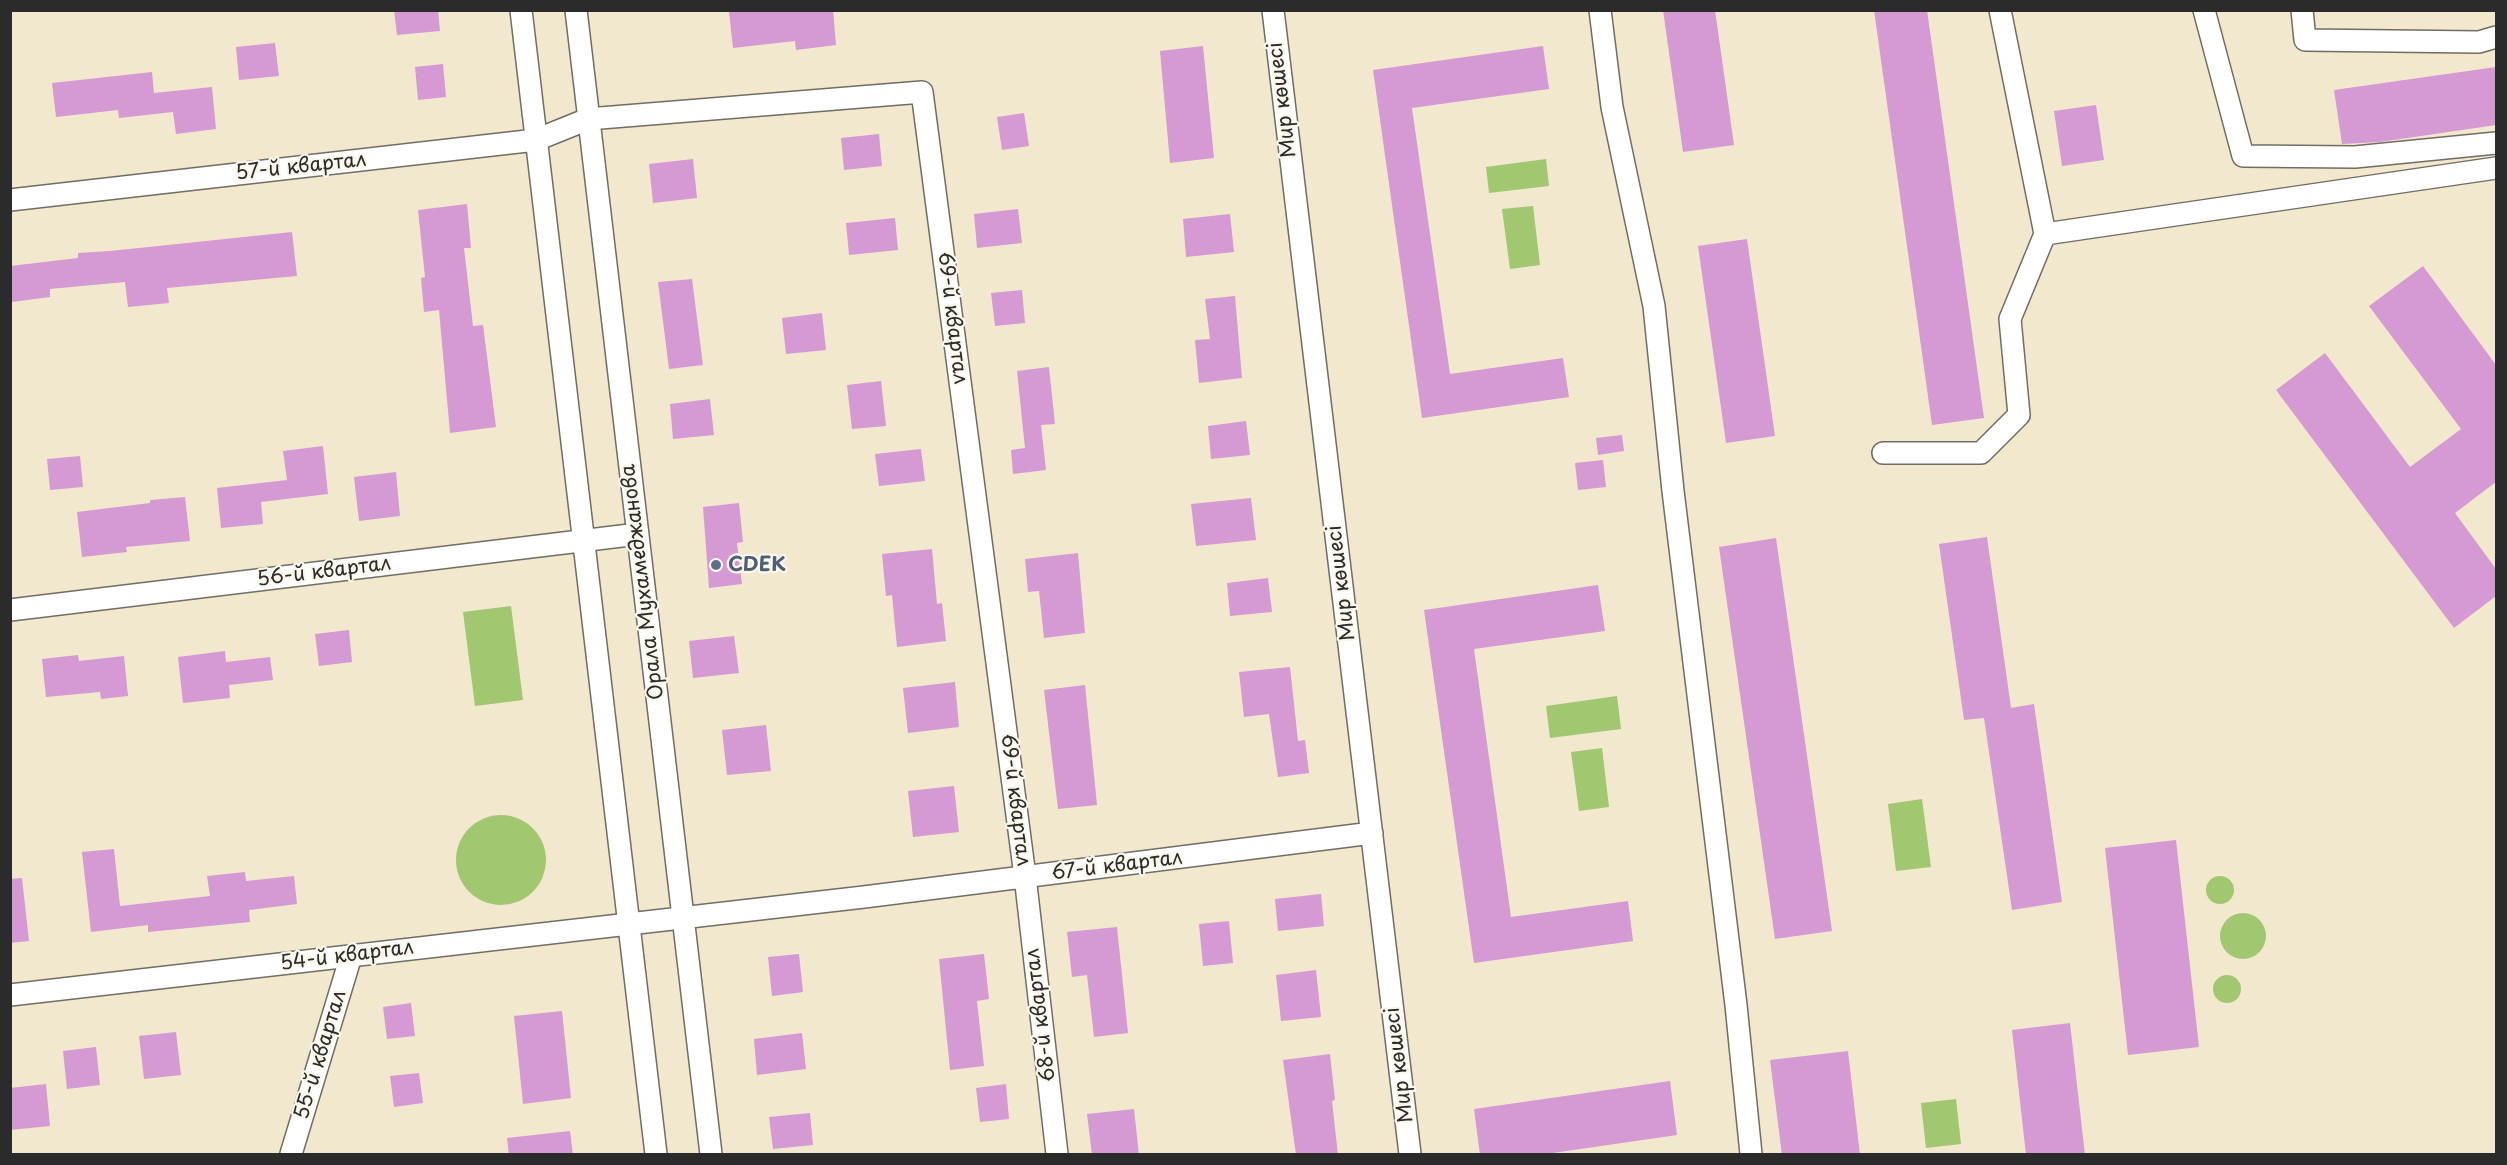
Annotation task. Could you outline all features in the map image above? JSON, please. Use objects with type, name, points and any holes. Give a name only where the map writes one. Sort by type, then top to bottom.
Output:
[{"type":"street","points":[[521,10],[656,1155]]},
{"type":"street","name":"Орала Мухамеджанова","points":[[576,10],[711,1155]]},
{"type":"street","name":"Мир көшесі","points":[[1273,10],[1410,1155]]},
{"type":"street","points":[[1600,10],[1612,107],[1654,306],[1673,492],[1736,1005],[1751,1155]]},
{"type":"street","points":[[1883,453],[1981,453],[2019,415],[2010,319],[2045,234],[2000,10]]},
{"type":"street","points":[[2204,10],[2243,156],[2355,158],[2496,143]]},
{"type":"street","points":[[2302,10],[2306,40],[2479,42],[2496,37]]},
{"type":"street","name":"69-й квартал","points":[[588,118],[922,92],[1024,876]]},
{"type":"street","name":"57-й квартал","points":[[10,200],[536,140],[588,118]]},
{"type":"street","points":[[2045,234],[2496,168]]},
{"type":"street","name":"56-й квартал","points":[[10,610],[638,534]]},
{"type":"street","name":"67-й квартал","points":[[683,917],[1372,833]]},
{"type":"street","name":"68-й квартал","points":[[1024,876],[1057,1155]]},
{"type":"street","name":"54-й квартал","points":[[10,995],[683,917]]},
{"type":"street","name":"55-й квартал","points":[[291,1155],[351,956]]},
{"type":"green space","points":[[1546,159],[1549,186],[1489,193],[1486,167]]},
{"type":"green space","points":[[1533,206],[1540,265],[1510,269],[1502,209]]},
{"type":"green space","points":[[511,606],[523,700],[475,706],[463,612]]},
{"type":"green space","points":[[1617,696],[1621,729],[1550,738],[1546,706]]},
{"type":"green space","points":[[1602,748],[1609,807],[1579,811],[1571,752]]},
{"type":"green space","points":[[1922,799],[1931,867],[1896,871],[1888,804]]},
{"type":"green space","points":[[492,815],[510,815],[526,822],[539,835],[546,851],[546,869],[539,885],[526,898],[510,905],[492,905],[476,898],[463,885],[456,869],[456,851],[463,835],[476,822]]},
{"type":"green space","points":[[2220,876],[2230,880],[2234,890],[2230,900],[2220,904],[2210,900],[2206,890],[2210,880]]},
{"type":"green space","points":[[2243,913],[2259,920],[2266,936],[2259,952],[2243,959],[2227,952],[2220,936],[2227,920]]},
{"type":"green space","points":[[2227,975],[2237,979],[2241,989],[2237,999],[2227,1003],[2217,999],[2213,989],[2217,979]]},
{"type":"green space","points":[[1956,1099],[1961,1144],[1926,1148],[1921,1103]]},
{"type":"building","points":[[394,10],[438,10],[440,31],[397,35]]},
{"type":"building","points":[[833,10],[836,45],[796,50],[795,41],[733,48],[729,12]]},
{"type":"building","points":[[1663,10],[1715,10],[1734,145],[1683,152]]},
{"type":"building","points":[[1874,10],[1927,10],[1984,418],[1932,425]]},
{"type":"building","points":[[275,43],[279,76],[239,80],[236,47]]},
{"type":"building","points":[[1203,46],[1214,158],[1170,163],[1160,51]]},
{"type":"building","points":[[1543,46],[1549,89],[1412,108],[1450,374],[1563,358],[1569,397],[1422,418],[1373,70]]},
{"type":"building","points":[[443,64],[446,97],[418,100],[415,67]]},
{"type":"building","points":[[2496,67],[2496,125],[2380,142],[2342,144],[2334,90]]},
{"type":"building","points":[[152,72],[154,93],[212,87],[216,129],[176,134],[173,112],[119,118],[118,110],[56,117],[52,83]]},
{"type":"building","points":[[2096,105],[2104,160],[2062,166],[2054,111]]},
{"type":"building","points":[[1024,113],[1029,146],[1002,150],[997,117]]},
{"type":"building","points":[[879,134],[882,166],[844,170],[841,138]]},
{"type":"building","points":[[693,159],[697,198],[653,203],[649,164]]},
{"type":"building","points":[[467,204],[471,248],[464,248],[473,326],[483,325],[496,427],[450,433],[439,310],[424,312],[421,278],[425,277],[418,210]]},
{"type":"building","points":[[1018,209],[1022,243],[977,248],[974,214]]},
{"type":"building","points":[[1230,214],[1234,252],[1186,257],[1183,219]]},
{"type":"building","points":[[895,218],[898,250],[849,255],[846,223]]},
{"type":"building","points":[[292,232],[297,276],[167,288],[169,303],[128,307],[125,282],[50,289],[50,297],[12,302],[10,266],[78,258],[78,253]]},
{"type":"building","points":[[1747,239],[1775,436],[1726,443],[1698,246]]},
{"type":"building","points":[[2423,266],[2496,365],[2496,482],[2455,513],[2496,569],[2496,596],[2454,628],[2276,390],[2325,353],[2410,467],[2461,429],[2369,306]]},
{"type":"building","points":[[692,279],[703,365],[669,369],[658,282]]},
{"type":"building","points":[[1022,290],[1025,323],[995,326],[991,293]]},
{"type":"building","points":[[1235,296],[1242,378],[1199,383],[1195,340],[1210,339],[1205,299]]},
{"type":"building","points":[[822,313],[826,350],[786,354],[782,318]]},
{"type":"building","points":[[1049,367],[1055,424],[1041,425],[1046,470],[1013,474],[1011,450],[1025,448],[1017,371]]},
{"type":"building","points":[[881,381],[886,426],[852,429],[847,385]]},
{"type":"building","points":[[710,399],[714,435],[673,439],[670,404]]},
{"type":"building","points":[[1246,421],[1250,455],[1211,459],[1208,426]]},
{"type":"building","points":[[1622,435],[1624,451],[1598,455],[1596,438]]},
{"type":"building","points":[[323,446],[328,494],[261,502],[263,524],[221,528],[217,488],[287,480],[283,451]]},
{"type":"building","points":[[921,449],[925,481],[879,486],[875,454]]},
{"type":"building","points":[[80,456],[83,487],[50,490],[47,459]]},
{"type":"building","points":[[1603,460],[1606,487],[1578,490],[1575,463]]},
{"type":"building","points":[[396,472],[400,516],[359,521],[354,477]]},
{"type":"building","points":[[185,497],[190,541],[126,547],[127,552],[82,557],[77,512],[150,503],[150,500]]},
{"type":"building","points":[[1251,498],[1256,540],[1196,546],[1191,504]]},
{"type":"building","points":[[739,503],[743,542],[737,543],[742,584],[709,588],[703,507]]},
{"type":"building","points":[[1987,537],[2011,708],[2034,704],[2062,902],[2012,910],[1984,718],[1964,720],[1939,544]]},
{"type":"building","points":[[1776,538],[1832,931],[1775,939],[1719,547]]},
{"type":"building","points":[[932,549],[937,604],[942,603],[946,641],[897,647],[892,595],[886,596],[882,554]]},
{"type":"building","points":[[1078,553],[1085,633],[1044,638],[1039,591],[1028,592],[1025,559]]},
{"type":"building","points":[[1268,578],[1272,612],[1230,616],[1227,583]]},
{"type":"building","points":[[1598,585],[1605,631],[1474,649],[1511,917],[1628,901],[1633,941],[1474,963],[1424,610]]},
{"type":"building","points":[[349,630],[352,662],[319,666],[315,634]]},
{"type":"building","points":[[734,636],[739,673],[693,678],[689,641]]},
{"type":"building","points":[[225,651],[226,662],[270,657],[273,680],[229,685],[230,698],[183,703],[178,657]]},
{"type":"building","points":[[78,655],[79,661],[124,656],[128,696],[101,699],[100,692],[46,697],[42,659]]},
{"type":"building","points":[[1290,667],[1298,741],[1305,740],[1309,773],[1278,777],[1269,714],[1244,717],[1239,672]]},
{"type":"building","points":[[955,682],[959,727],[908,733],[903,688]]},
{"type":"building","points":[[1085,685],[1097,805],[1058,809],[1044,690]]},
{"type":"building","points":[[766,725],[771,771],[727,775],[722,730]]},
{"type":"building","points":[[954,786],[959,832],[913,837],[908,791]]},
{"type":"building","points":[[2176,840],[2199,1047],[2128,1055],[2105,848]]},
{"type":"building","points":[[114,849],[120,906],[210,896],[207,876],[245,872],[246,881],[294,876],[297,904],[249,910],[250,922],[148,932],[148,925],[91,932],[82,852]]},
{"type":"building","points":[[22,878],[29,941],[10,943],[10,879]]},
{"type":"building","points":[[1321,894],[1324,926],[1278,931],[1275,899]]},
{"type":"building","points":[[1229,921],[1233,963],[1203,966],[1199,924]]},
{"type":"building","points":[[1117,927],[1128,1033],[1094,1037],[1087,975],[1072,977],[1067,932]]},
{"type":"building","points":[[799,954],[803,992],[772,996],[768,957]]},
{"type":"building","points":[[984,954],[989,999],[977,1001],[984,1066],[950,1070],[939,959]]},
{"type":"building","points":[[1316,970],[1321,1017],[1281,1021],[1276,975]]},
{"type":"building","points":[[411,1003],[415,1036],[387,1039],[383,1007]]},
{"type":"building","points":[[562,1011],[571,1098],[523,1104],[514,1016]]},
{"type":"building","points":[[2070,1023],[2085,1155],[2026,1155],[2012,1030]]},
{"type":"building","points":[[176,1032],[181,1075],[144,1079],[139,1036]]},
{"type":"building","points":[[802,1033],[806,1069],[757,1075],[754,1039]]},
{"type":"building","points":[[96,1047],[100,1085],[67,1089],[63,1051]]},
{"type":"building","points":[[1848,1051],[1860,1155],[1782,1155],[1770,1060]]},
{"type":"building","points":[[1330,1054],[1338,1155],[1296,1155],[1283,1060]]},
{"type":"building","points":[[419,1073],[423,1103],[394,1107],[390,1076]]},
{"type":"building","points":[[1670,1081],[1677,1135],[1539,1155],[1480,1155],[1474,1109]]},
{"type":"building","points":[[46,1084],[50,1126],[10,1130],[10,1088]]},
{"type":"building","points":[[1006,1084],[1009,1119],[980,1122],[976,1088]]},
{"type":"building","points":[[1134,1109],[1139,1155],[1092,1155],[1087,1114]]},
{"type":"building","points":[[810,1113],[813,1145],[773,1149],[769,1117]]},
{"type":"building","points":[[570,1131],[573,1155],[509,1155],[507,1138]]},
{"type":"place","name":"CDEK","points":[[716,565]]}]
